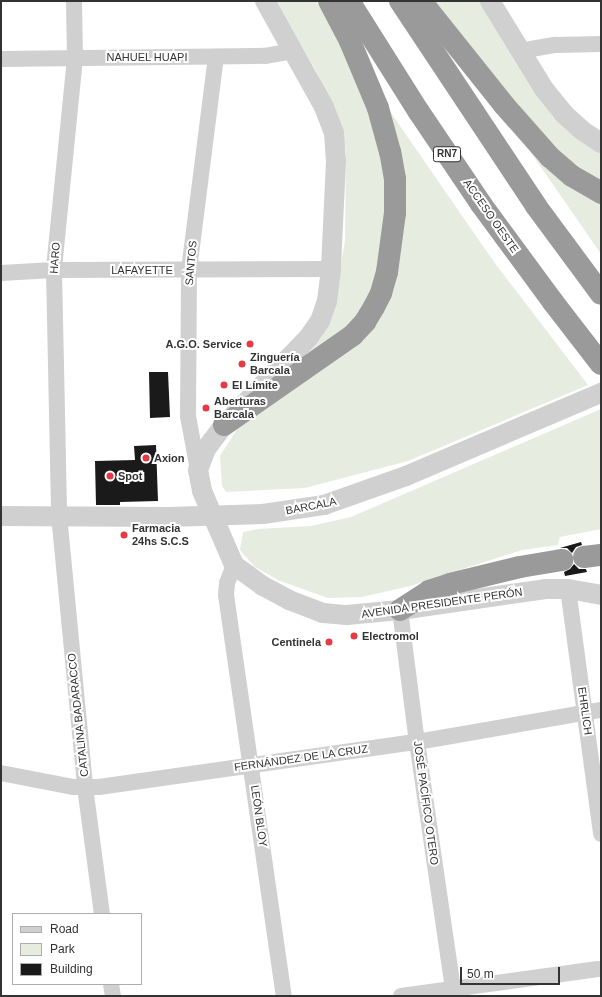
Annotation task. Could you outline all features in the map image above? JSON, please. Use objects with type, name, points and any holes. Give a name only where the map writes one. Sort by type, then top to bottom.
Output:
[{"type":"highway","points":[[224,425],[353,335],[365,322],[374,307],[387,272],[395,213],[395,179],[390,152],[378,108],[350,41],[329,1]]},
{"type":"highway","name":"ACCESO OESTE","points":[[349,1],[418,112],[481,204],[601,364]]},
{"type":"highway","points":[[400,1],[536,206],[601,294]]},
{"type":"highway","points":[[421,1],[504,106],[550,157],[572,176],[601,193]]},
{"type":"highway","points":[[400,610],[429,591],[450,584],[562,560]]},
{"type":"street","name":"HARO","points":[[58,515],[54,270],[75,58],[74,1]]},
{"type":"street","points":[[234,565],[202,491],[198,470],[206,449],[224,425],[309,337],[320,321],[327,301],[331,269],[336,161],[334,133],[324,107],[265,1]]},
{"type":"street","points":[[490,1],[544,89],[564,114],[583,131],[601,143]]},
{"type":"street","points":[[520,51],[556,45],[601,44]]},
{"type":"street","name":"NAHUEL HUAPI","points":[[1,59],[265,56],[293,51]]},
{"type":"street","name":"SANTOS","points":[[198,470],[188,416],[189,270],[216,57]]},
{"type":"street","name":"LAFAYETTE","points":[[1,273],[54,270],[331,269]]},
{"type":"street","name":"BARCALA","points":[[1,516],[58,515],[169,517],[263,514],[308,508],[338,501],[406,476],[601,393]]},
{"type":"street","name":"CATALINA BADARACCO","points":[[58,515],[85,788],[102,913]]},
{"type":"street","name":"AVENIDA PRESIDENTE PERÓN","points":[[234,565],[263,586],[289,600],[323,613],[347,615],[400,610],[545,589],[568,589],[601,594]]},
{"type":"street","name":"LEÓN BLOY","points":[[234,565],[227,583],[226,595],[252,765],[284,996]]},
{"type":"street","name":"EHRLICH","points":[[568,589],[601,834]]},
{"type":"street","name":"JOSÉ PACÍFICO OTERO","points":[[400,610],[417,742],[454,992]]},
{"type":"street","name":"FERNÁNDEZ DE LA CRUZ","points":[[1,773],[85,788],[417,742],[586,714],[601,710]]},
{"type":"street","points":[[401,996],[454,992],[600,966]]},
{"type":"street","points":[[111,985],[113,996]]},
{"type":"green space","points":[[275,1],[316,1],[341,44],[371,118],[383,163],[386,199],[379,264],[369,294],[357,318],[282,376],[336,295],[345,240],[346,152],[341,124],[315,69]]},
{"type":"green space","points":[[432,1],[483,1],[601,148],[601,180],[577,167],[545,137],[473,55]]},
{"type":"green space","points":[[498,105],[601,195],[601,254]]},
{"type":"green space","points":[[389,110],[494,262],[588,385],[408,461],[305,488],[226,492],[222,486],[220,456],[241,423],[383,306]]},
{"type":"green space","points":[[601,409],[601,529],[560,537],[558,545],[522,550],[410,586],[362,597],[328,598],[280,581],[255,567],[240,550],[243,532],[258,529],[311,526],[351,517]]},
{"type":"building","points":[[149,372],[168,372],[170,417],[150,418]]},
{"type":"building","points":[[156,445],[158,501],[120,502],[120,505],[96,505],[95,461],[135,460],[134,446]]},
{"type":"building","points":[[581,542],[582,545],[576,547],[572,553],[567,548],[560,548]]},
{"type":"building","points":[[574,564],[579,569],[586,569],[587,572],[565,576],[564,572],[570,569]]},
{"type":"place","name":"A.G.O. Service","points":[[250,344]]},
{"type":"place","name":"Zinguería Barcala","points":[[242,364]]},
{"type":"place","name":"El Límite","points":[[224,385]]},
{"type":"place","name":"Aberturas Barcala","points":[[206,408]]},
{"type":"place","name":"Axion","points":[[146,458]]},
{"type":"place","name":"Spot","points":[[110,476]]},
{"type":"place","name":"Farmacia 24hs S.C.S","points":[[124,535]]},
{"type":"place","name":"Electromol","points":[[354,636]]},
{"type":"place","name":"Centinela","points":[[329,642]]}]
